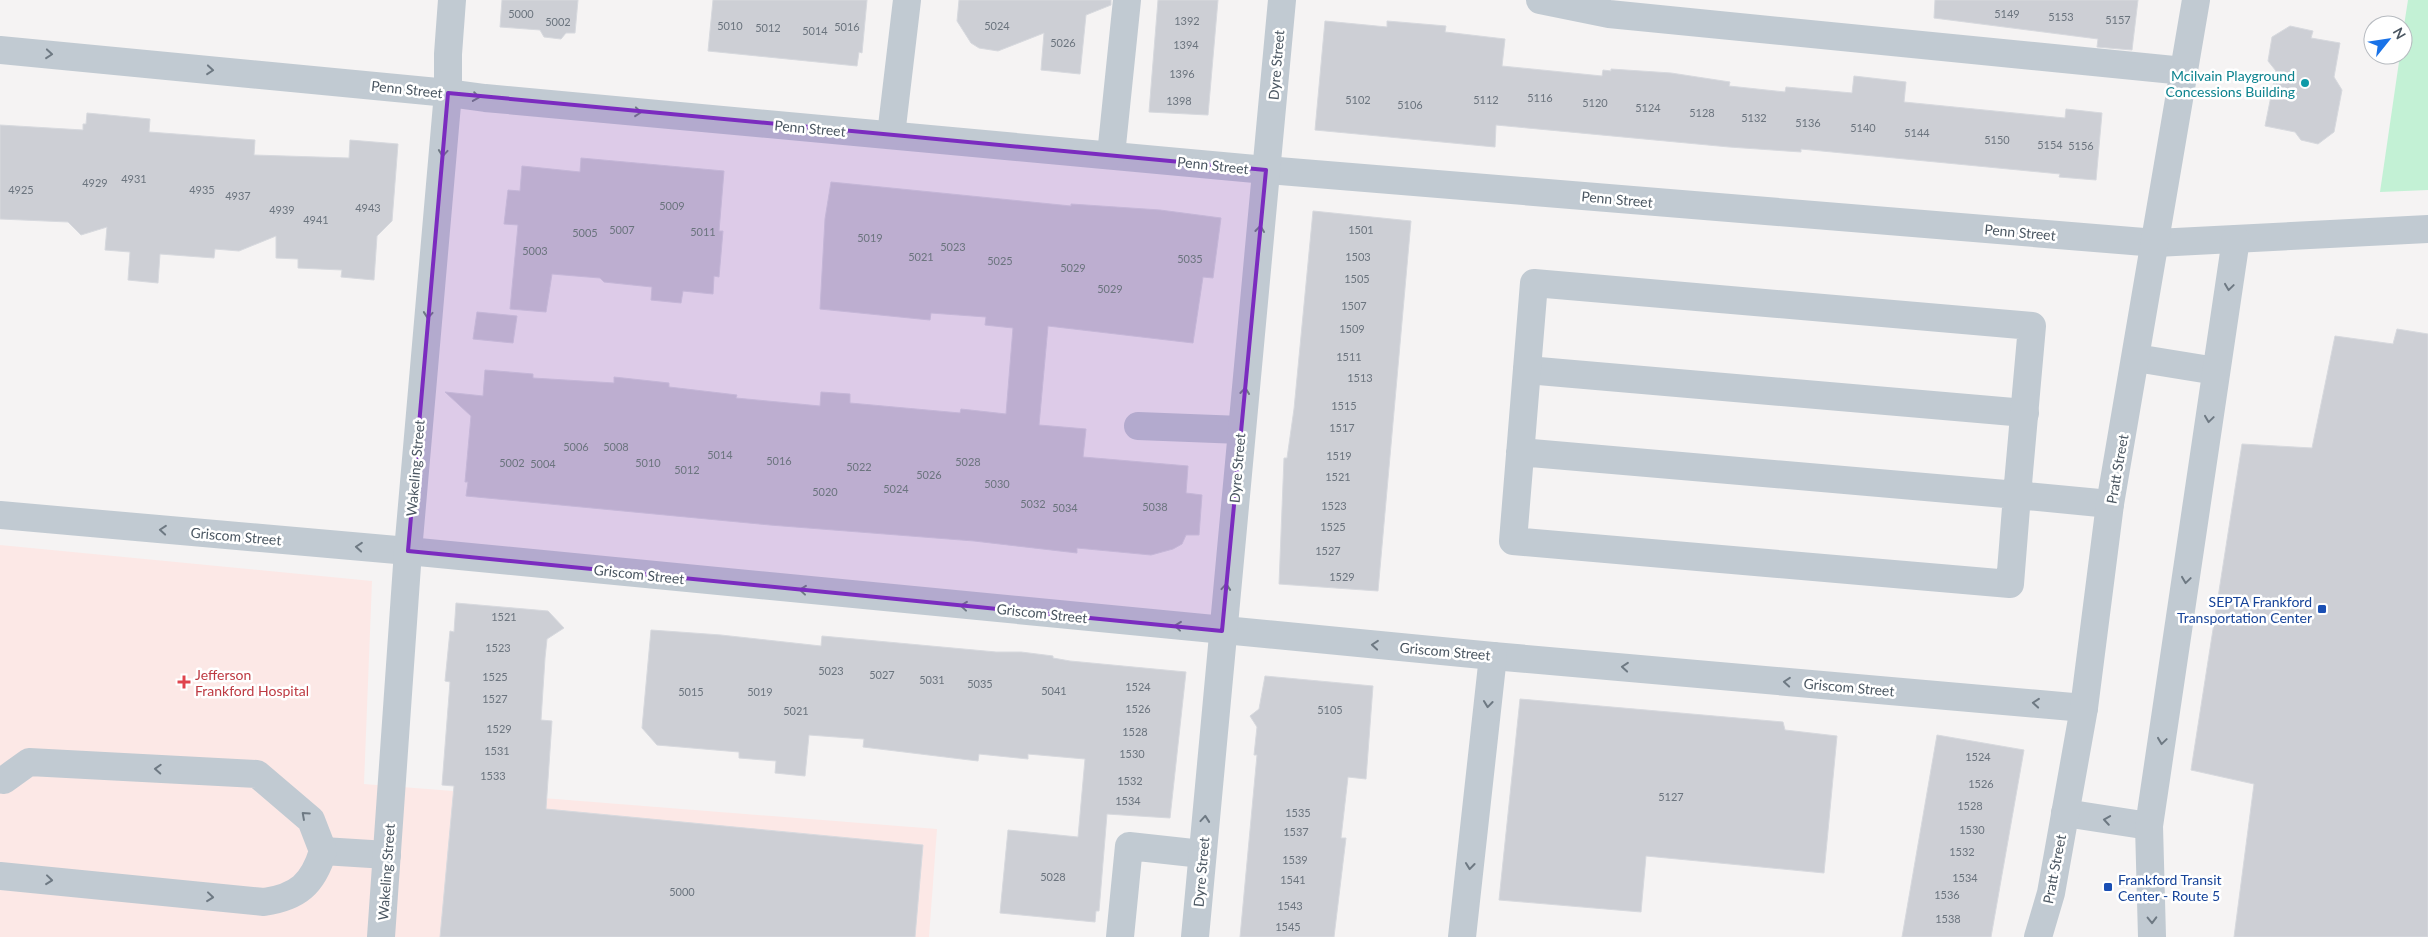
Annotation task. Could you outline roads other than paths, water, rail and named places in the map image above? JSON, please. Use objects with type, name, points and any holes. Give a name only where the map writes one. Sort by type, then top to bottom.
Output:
[{"type":"street","name":"Wakeling Street","points":[[381,937],[408,552],[448,93],[448,54],[452,0]]},
{"type":"street","points":[[891,136],[907,0]]},
{"type":"street","points":[[1111,155],[1127,0]]},
{"type":"street","name":"Dyre Street","points":[[1195,937],[1282,0]]},
{"type":"street","points":[[1540,0],[1610,14],[2184,71]]},
{"type":"street","name":"Pratt Street","points":[[2038,937],[2051,893],[2084,708],[2110,504],[2196,0]]},
{"type":"street","name":"Penn Street","points":[[0,50],[495,99],[1266,170],[2156,243],[2428,229]]},
{"type":"street","points":[[2152,937],[2149,826],[2236,239]]},
{"type":"street","points":[[1534,283],[2032,326],[2010,584],[1513,541],[1527,370],[1534,283]]},
{"type":"street","points":[[2136,358],[2216,371]]},
{"type":"street","points":[[1527,370],[2025,413]]},
{"type":"street","points":[[1138,426],[1241,430]]},
{"type":"street","points":[[1520,452],[2110,504]]},
{"type":"street","name":"Griscom Street","points":[[0,515],[408,552],[1493,656],[2084,708]]},
{"type":"street","points":[[1462,937],[1493,656]]},
{"type":"street","points":[[0,876],[264,902],[282,900],[300,891],[312,877],[323,851],[311,820],[257,774],[29,762],[4,780]]},
{"type":"street","points":[[2065,813],[2149,826]]},
{"type":"street","points":[[1120,937],[1129,846],[1202,854]]},
{"type":"street","points":[[323,851],[387,855]]},
{"type":"place","name":"Mcilvain Playground Concessions Building","points":[[2305,83]]},
{"type":"place","name":"SEPTA Frankford Transportation Center","points":[[2322,609]]},
{"type":"place","name":"Jefferson Frankford Hospital","points":[[184,682]]},
{"type":"place","name":"Frankford Transit Center - Route 5","points":[[2108,887]]}]
